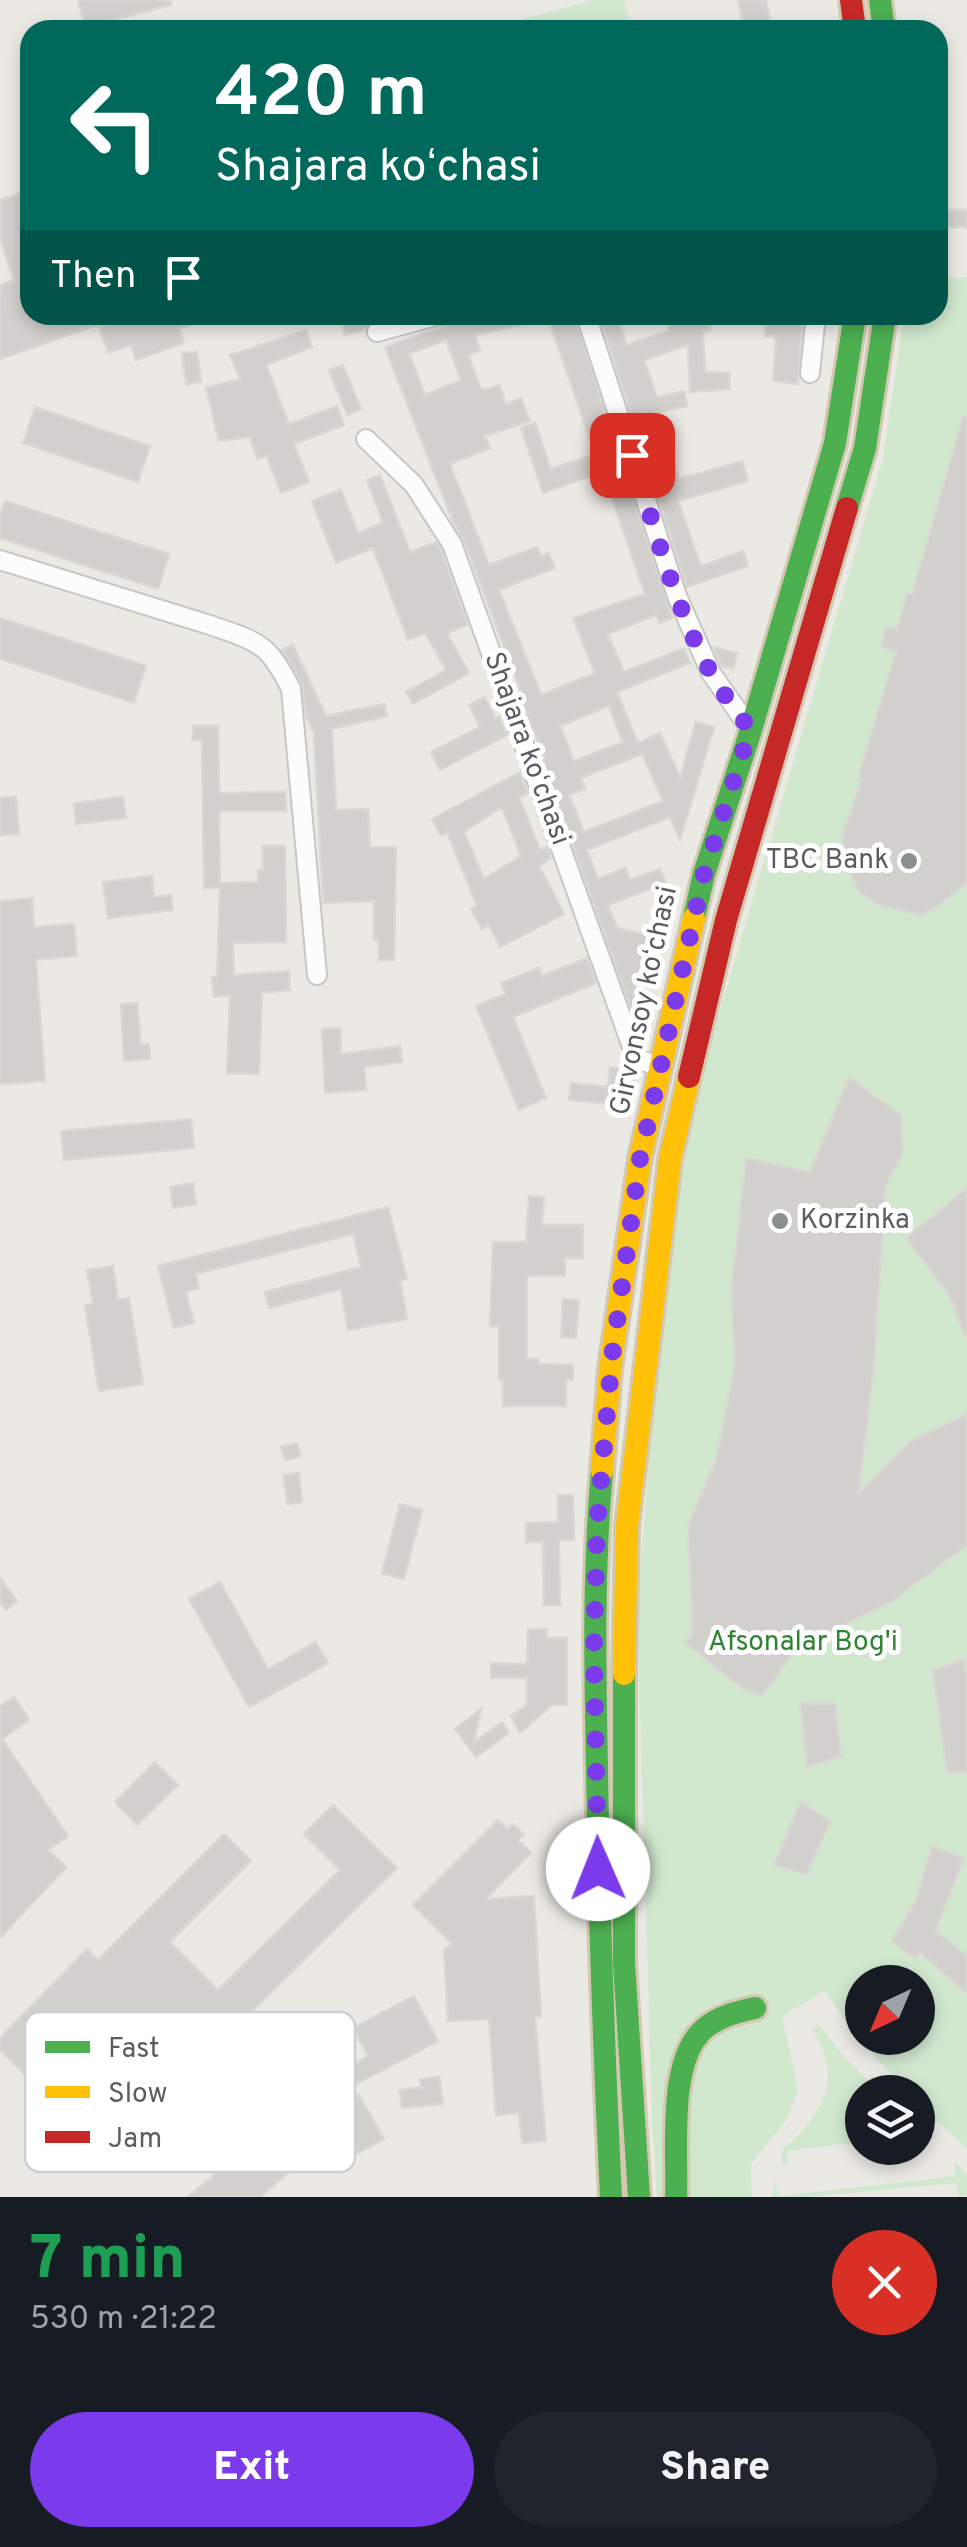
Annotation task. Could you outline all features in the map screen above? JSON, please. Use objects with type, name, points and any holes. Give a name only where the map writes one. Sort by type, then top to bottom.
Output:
[{"type":"main road","name":"Girvonsoy koʻchasi","points":[[611,2197],[600,1974],[594,1652],[597,1527],[610,1370],[640,1159],[704,874],[835,443],[854,325]]},
{"type":"main road","name":"Girvonsoy koʻchasi","points":[[639,2197],[624,1962],[624,1643],[628,1526],[670,1159],[726,920],[865,448],[884,325]]},
{"type":"main road","points":[[841,413],[870,419]]},
{"type":"main road","points":[[835,443],[865,448]]},
{"type":"main road","points":[[594,1652],[624,1643]]},
{"type":"main road","points":[[596,1728],[625,1726]]},
{"type":"main road","points":[[676,2197],[681,2061],[696,2034],[723,2016],[755,2008]]},
{"type":"street","points":[[378,332],[403,325]]},
{"type":"street","points":[[589,325],[678,596],[711,672],[750,730]]},
{"type":"street","points":[[810,372],[815,325]]},
{"type":"street","name":"Shajara koʻchasi","points":[[366,439],[414,485],[452,544],[636,1058],[662,1068]]},
{"type":"street","points":[[0,560],[210,625],[244,637],[274,654],[291,689],[316,974]]},
{"type":"green space","points":[[593,0],[624,0],[629,20],[519,20]]},
{"type":"green space","name":"Afsonalar Bog'i","points":[[967,277],[967,2149],[935,2118],[935,2075],[893,2075],[874,2055],[935,2055],[935,1965],[845,1965],[845,2019],[824,1991],[787,2013],[783,2020],[798,2091],[786,2120],[751,2164],[752,2197],[657,2197],[637,1610],[672,1173],[883,458],[903,325],[948,325],[948,278]]},
{"type":"green space","points":[[820,2026],[862,2075],[845,2075],[845,2144],[786,2151],[788,2163],[782,2165],[782,2150],[818,2110],[828,2080],[822,2048],[812,2030]]},
{"type":"green space","points":[[955,2161],[967,2175],[967,2195],[959,2197],[956,2183],[773,2197],[774,2180],[779,2196],[955,2176]]},
{"type":"building","points":[[78,0],[170,0],[171,5],[112,20],[83,20]]},
{"type":"building","points":[[738,0],[766,0],[770,20],[742,20]]},
{"type":"building","points":[[20,193],[20,325],[97,325],[0,359],[0,285],[14,280],[0,238],[0,200]]},
{"type":"building","points":[[948,210],[967,210],[967,227],[948,227]]},
{"type":"building","points":[[190,325],[179,329],[184,343],[136,360],[131,345],[108,353],[99,327]]},
{"type":"building","points":[[342,325],[369,325],[365,330],[345,335]]},
{"type":"building","points":[[444,325],[520,325],[475,335],[480,351],[468,355],[480,387],[485,390],[499,385],[506,404],[521,398],[530,421],[485,436],[490,448],[450,464],[489,565],[537,547],[541,556],[549,553],[555,568],[499,590],[541,695],[595,673],[573,618],[645,594],[603,472],[543,493],[521,428],[535,423],[551,469],[595,454],[550,325],[577,325],[672,618],[659,623],[656,615],[608,634],[624,672],[684,648],[690,663],[617,692],[638,743],[660,733],[680,777],[696,722],[714,727],[680,840],[670,817],[587,850],[598,879],[625,868],[630,880],[660,869],[666,883],[608,905],[617,928],[653,936],[639,1017],[634,1017],[543,761],[546,759],[464,540],[454,524],[385,347]],"holes":[[[446,340],[461,380],[425,395],[409,354]],[[609,706],[623,742],[574,761],[560,726]],[[642,754],[663,801],[584,832],[569,795],[585,789],[581,778]]]},
{"type":"building","points":[[602,325],[621,325],[626,345],[669,331],[668,325],[709,325],[710,330],[703,331],[705,372],[729,373],[730,389],[690,392],[688,345],[644,360],[657,397],[684,391],[687,406],[648,415],[666,467],[674,464],[679,479],[742,461],[748,481],[678,501],[701,566],[743,551],[748,566],[687,587]]},
{"type":"building","points":[[766,325],[802,325],[798,384],[773,381],[776,337],[765,336]]},
{"type":"building","points":[[306,330],[312,347],[266,365],[289,424],[337,406],[344,425],[294,444],[309,482],[281,493],[267,456],[258,459],[250,437],[219,441],[206,388],[240,379],[230,355]]},
{"type":"building","points":[[197,352],[201,382],[186,384],[182,353]]},
{"type":"building","points":[[343,365],[361,409],[347,415],[329,370]]},
{"type":"building","points":[[35,407],[150,446],[138,482],[23,443]]},
{"type":"building","points":[[963,417],[967,417],[967,883],[920,915],[878,905],[859,891],[845,864],[842,836],[862,779],[858,778],[896,651],[881,647],[886,627],[897,630],[907,593],[912,594]]},
{"type":"building","points":[[380,475],[410,552],[436,542],[441,550],[468,625],[447,633],[469,673],[413,704],[406,692],[446,670],[425,633],[408,640],[373,548],[336,563],[312,501],[341,490],[358,533],[383,523],[367,480]]},
{"type":"building","points":[[5,501],[169,554],[158,589],[0,538]]},
{"type":"building","points":[[0,618],[146,666],[134,703],[0,659]]},
{"type":"building","points":[[293,645],[326,716],[384,704],[387,716],[332,729],[336,810],[368,809],[370,847],[396,847],[394,960],[379,960],[378,940],[374,940],[374,901],[323,903],[314,733],[306,716],[302,684],[282,650]]},
{"type":"building","points":[[713,647],[737,653],[733,669],[722,666]]},
{"type":"building","points":[[485,697],[496,719],[500,716],[507,735],[440,770],[431,752],[480,727],[469,705]]},
{"type":"building","points":[[193,726],[218,726],[219,793],[285,792],[286,811],[219,811],[220,883],[258,882],[258,870],[263,870],[263,846],[285,846],[286,942],[233,943],[234,975],[289,971],[290,990],[262,993],[259,1074],[227,1073],[230,995],[214,997],[212,977],[217,977],[220,888],[204,888],[202,740],[193,740]]},
{"type":"building","points":[[520,772],[528,793],[519,797],[540,850],[547,847],[551,858],[539,866],[564,914],[500,947],[489,925],[482,929],[471,909],[477,906],[447,832],[441,836],[432,819]],"holes":[[[502,807],[521,856],[484,879],[464,832]]]},
{"type":"building","points":[[16,797],[19,834],[0,835],[0,798]]},
{"type":"building","points":[[123,797],[126,818],[76,824],[74,803]]},
{"type":"building","points":[[152,876],[154,897],[171,895],[173,910],[108,918],[103,882]]},
{"type":"building","points":[[32,898],[34,927],[74,924],[77,956],[36,960],[45,1081],[0,1084],[0,901]]},
{"type":"building","points":[[587,958],[596,983],[513,1017],[546,1098],[519,1110],[476,1006],[506,994],[501,983],[539,968],[542,976]]},
{"type":"building","points":[[137,1003],[141,1044],[149,1044],[150,1059],[124,1061],[121,1004]]},
{"type":"building","points":[[340,1028],[341,1054],[400,1046],[402,1062],[364,1067],[366,1090],[325,1093],[322,1029]]},
{"type":"building","points":[[610,1067],[635,1071],[633,1096],[611,1093],[610,1104],[569,1100],[571,1083],[608,1087]]},
{"type":"building","points":[[849,1077],[901,1115],[903,1152],[886,1185],[873,1377],[859,1493],[909,1442],[967,1414],[967,1545],[891,1602],[798,1647],[762,1696],[743,1689],[684,1642],[692,1635],[688,1525],[716,1460],[735,1365],[731,1290],[746,1158],[810,1172]]},
{"type":"building","points":[[191,1119],[194,1148],[64,1160],[61,1131]]},
{"type":"building","points":[[193,1183],[196,1204],[173,1208],[170,1187]]},
{"type":"building","points":[[967,1188],[966,1338],[948,1293],[906,1238]]},
{"type":"building","points":[[529,1196],[544,1197],[542,1225],[583,1225],[583,1258],[565,1258],[565,1276],[527,1276],[527,1359],[538,1359],[538,1364],[573,1365],[573,1380],[566,1380],[566,1406],[503,1406],[499,1326],[490,1326],[493,1242],[526,1242]]},
{"type":"building","points":[[388,1207],[407,1279],[400,1281],[407,1319],[348,1330],[341,1289],[269,1308],[265,1292],[361,1267],[353,1234],[196,1274],[199,1288],[186,1292],[194,1323],[174,1328],[158,1266]]},
{"type":"building","points":[[113,1266],[118,1300],[129,1298],[143,1384],[99,1391],[85,1305],[93,1304],[87,1270]]},
{"type":"building","points":[[563,1299],[579,1300],[576,1338],[561,1337]]},
{"type":"building","points":[[297,1443],[301,1456],[285,1460],[281,1447]]},
{"type":"building","points":[[299,1473],[302,1502],[288,1504],[283,1475]]},
{"type":"building","points":[[558,1495],[573,1495],[574,1540],[559,1540],[560,1605],[544,1605],[543,1542],[526,1542],[526,1523],[558,1522]]},
{"type":"building","points":[[400,1504],[422,1510],[404,1579],[382,1573]]},
{"type":"building","points":[[0,1578],[17,1601],[6,1610],[0,1603]]},
{"type":"building","points":[[220,1582],[268,1669],[316,1642],[328,1663],[249,1707],[189,1599]]},
{"type":"building","points":[[528,1629],[547,1629],[546,1638],[567,1638],[567,1705],[552,1705],[520,1733],[511,1716],[527,1705],[527,1678],[491,1678],[491,1663],[527,1664]]},
{"type":"building","points":[[964,1659],[967,1773],[947,1772],[933,1670]]},
{"type":"building","points":[[14,1697],[29,1720],[2,1739],[68,1836],[48,1850],[66,1867],[0,1938],[0,1706]]},
{"type":"building","points":[[800,1703],[835,1704],[842,1756],[807,1767]]},
{"type":"building","points":[[481,1709],[474,1742],[502,1722],[509,1733],[476,1757],[455,1729]]},
{"type":"building","points":[[155,1762],[178,1785],[137,1825],[115,1802]]},
{"type":"building","points":[[801,1801],[830,1822],[806,1875],[774,1865]]},
{"type":"building","points":[[333,1805],[397,1868],[251,2012],[25,2012],[87,1949],[98,1960],[224,1834],[251,1861],[170,1942],[218,1990],[340,1870],[304,1834]]},
{"type":"building","points":[[498,1820],[507,1829],[513,1824],[524,1835],[518,1840],[531,1853],[486,1899],[534,1896],[541,2016],[535,2017],[546,2141],[522,2143],[519,2113],[496,2115],[489,2019],[448,2021],[444,1950],[452,1944],[413,1905]]},
{"type":"building","points":[[932,1846],[964,1858],[935,1931],[967,1955],[967,1994],[920,1952],[915,1959],[892,1941],[916,1900]]},
{"type":"building","points":[[414,1996],[438,2041],[355,2085],[355,2063],[368,2056],[355,2027]]},
{"type":"building","points":[[25,2012],[25,2075],[0,2050],[0,2038]]},
{"type":"building","points":[[439,2077],[443,2104],[402,2108],[400,2090],[422,2087],[420,2079]]},
{"type":"building","points":[[355,2095],[359,2095],[384,2139],[355,2155]]},
{"type":"building","points":[[218,2172],[288,2173],[260,2197],[188,2197]]},
{"type":"traffic: fast","points":[[880,0],[883,20]]},
{"type":"traffic: fast","points":[[694,918],[835,443],[853,325]]},
{"type":"traffic: fast","points":[[847,508],[865,448],[883,325]]},
{"type":"traffic: fast","points":[[602,1471],[596,1582],[596,1694],[600,1930],[611,2197]]},
{"type":"traffic: fast","points":[[624,1674],[624,1963],[639,2197]]},
{"type":"traffic: fast","points":[[676,2197],[677,2108],[684,2062],[704,2029],[728,2015],[755,2008]]},
{"type":"traffic: slow","points":[[602,1471],[610,1369],[640,1159],[694,918]]},
{"type":"traffic: slow","points":[[624,1674],[627,1526],[670,1159],[689,1077]]},
{"type":"traffic: jam","points":[[851,0],[854,20]]},
{"type":"traffic: jam","points":[[689,1077],[726,920],[847,508]]},
{"type":"place","name":"TBC Bank","points":[[909,861]]},
{"type":"place","name":"Korzinka","points":[[780,1221]]},
{"type":"route","points":[[598,1869],[594,1652],[597,1527],[612,1357],[640,1159],[704,874],[750,730],[711,672],[678,596],[632,455]]}]
